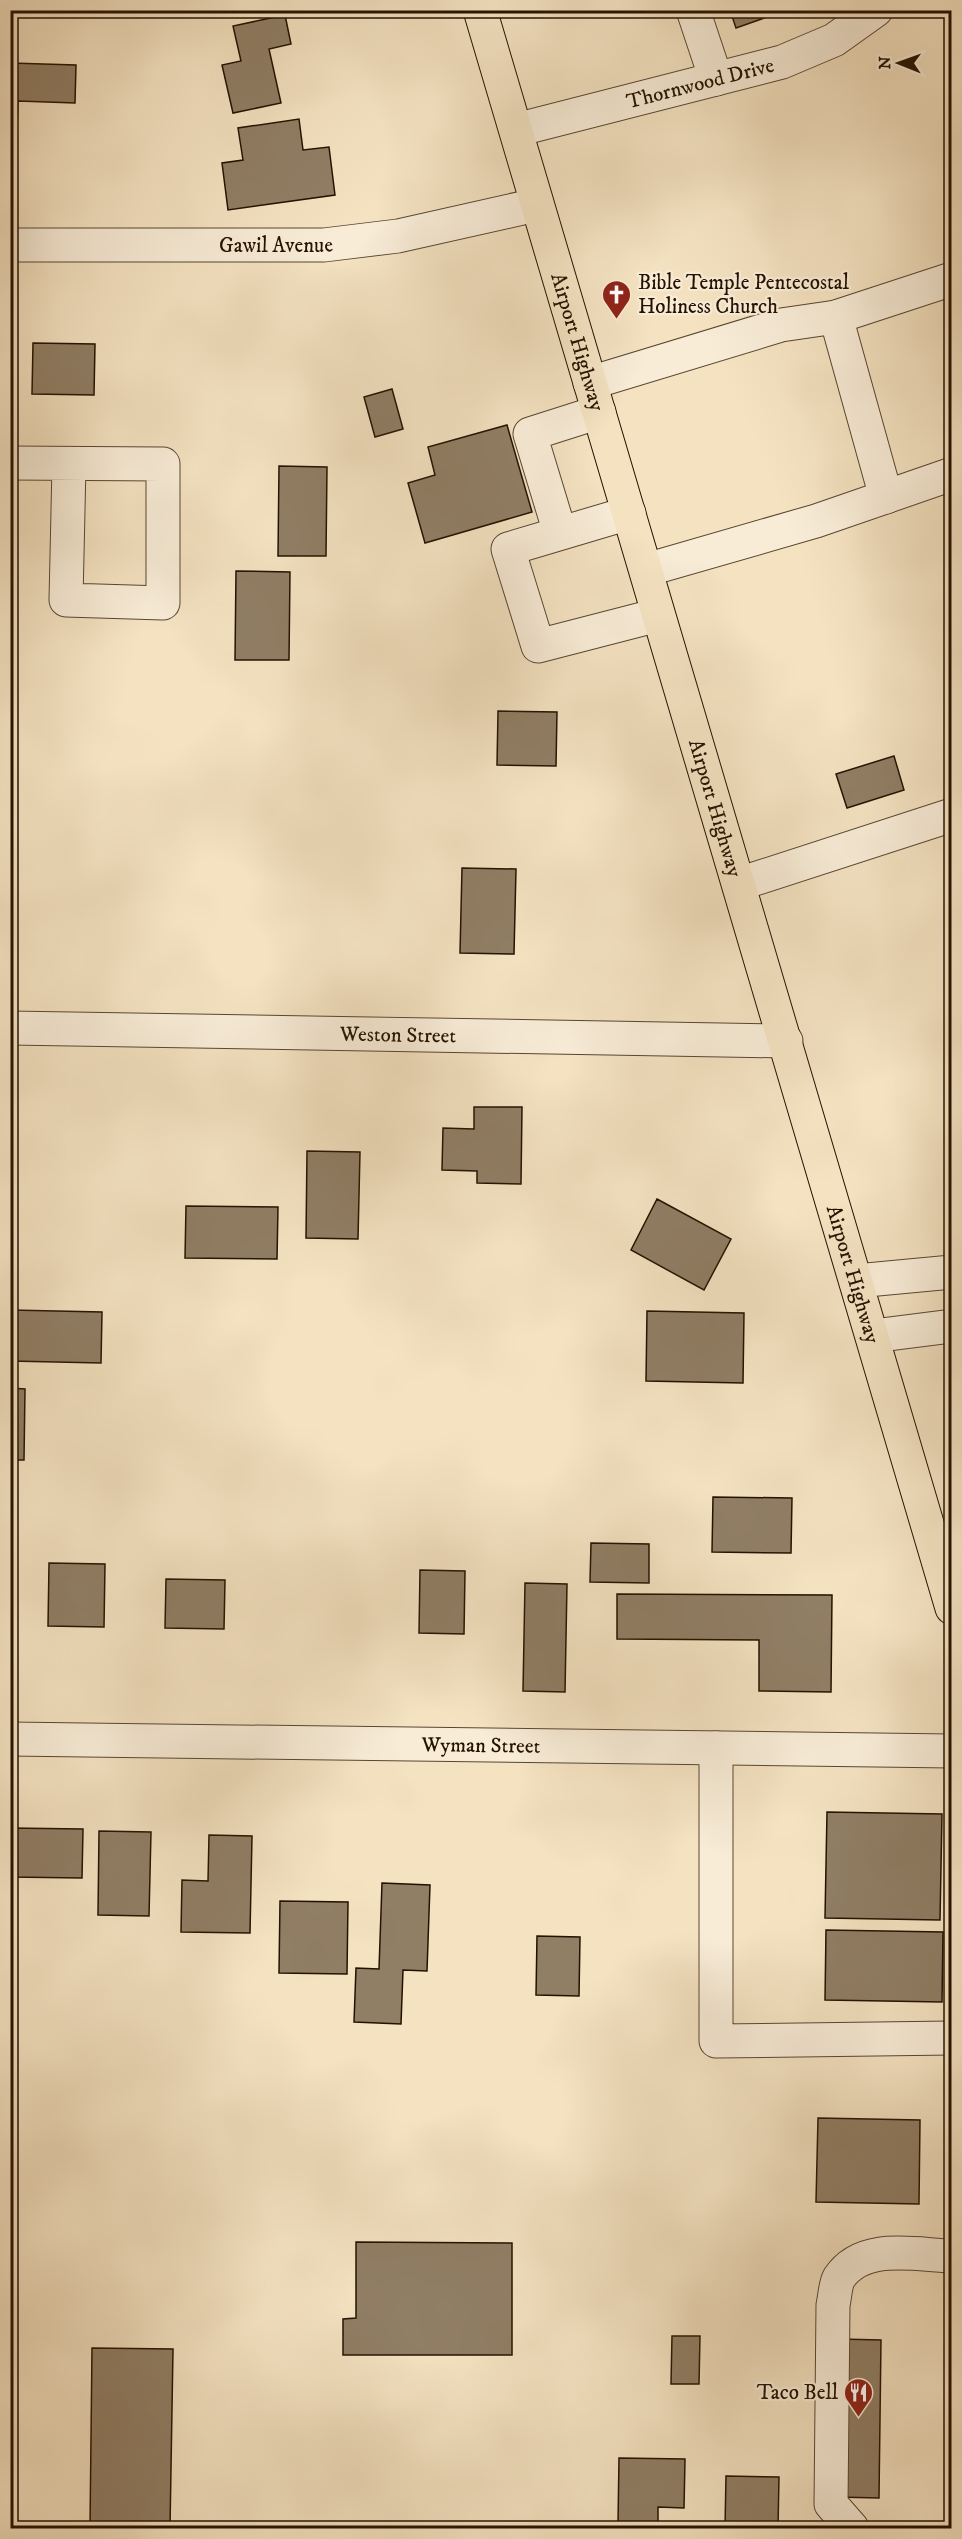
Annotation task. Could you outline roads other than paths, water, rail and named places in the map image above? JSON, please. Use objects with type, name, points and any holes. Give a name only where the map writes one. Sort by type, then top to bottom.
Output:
[{"type":"main road","name":"Airport Highway","points":[[480,10],[856,1281],[942,1544],[951,1608]]},
{"type":"street","points":[[693,10],[716,79]]},
{"type":"street","name":"Thornwood Drive","points":[[516,129],[782,62],[834,40],[876,10]]},
{"type":"street","name":"Gawil Avenue","points":[[10,245],[324,245],[398,236],[536,205]]},
{"type":"street","points":[[560,533],[530,434],[594,398],[781,325],[836,317],[950,283]]},
{"type":"street","points":[[836,317],[886,497]]},
{"type":"street","points":[[10,463],[163,464],[163,603],[66,600],[69,465]]},
{"type":"street","points":[[646,570],[816,521],[951,474]]},
{"type":"street","points":[[628,513],[508,549],[538,646],[658,615]]},
{"type":"street","points":[[739,884],[951,816]]},
{"type":"street","name":"Weston Street","points":[[10,1028],[786,1041]]},
{"type":"street","points":[[856,1281],[951,1272]]},
{"type":"street","points":[[873,1336],[951,1326]]},
{"type":"street","name":"Wyman Street","points":[[10,1739],[951,1751]]},
{"type":"street","points":[[716,1748],[716,2041],[951,2038]]},
{"type":"street","points":[[852,2529],[831,2504],[833,2305],[839,2279],[854,2263],[870,2254],[951,2256]]},
{"type":"place","name":"Bible Temple Pentecostal Holiness Church","points":[[617,320]]},
{"type":"place","name":"Taco Bell","points":[[859,2418]]}]
